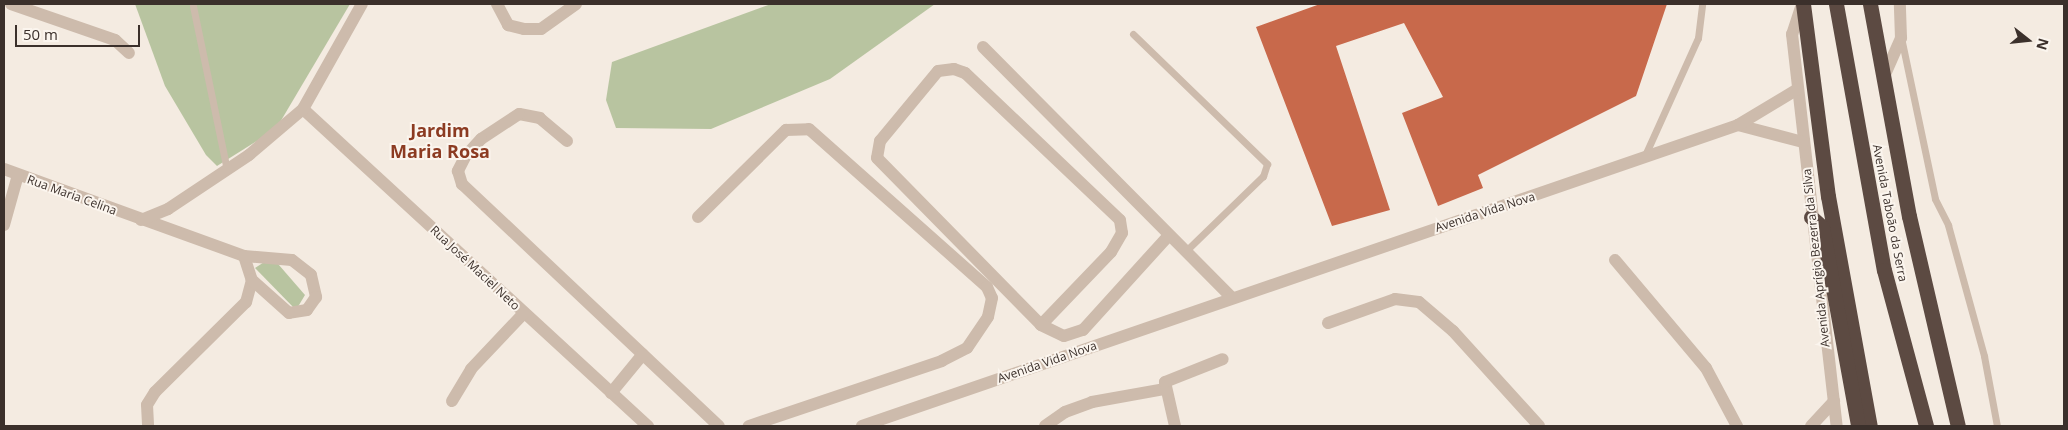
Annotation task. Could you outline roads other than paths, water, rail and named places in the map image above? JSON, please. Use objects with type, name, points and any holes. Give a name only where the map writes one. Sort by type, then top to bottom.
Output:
[{"type":"highway","points":[[1803,4],[1828,196],[1870,426]]},
{"type":"highway","name":"Avenida Taboão da Serra","points":[[1836,4],[1884,270],[1926,426]]},
{"type":"highway","name":"Avenida Taboão da Serra","points":[[1870,4],[1909,216],[1958,426]]},
{"type":"highway","points":[[1811,217],[1822,227],[1858,426]]},
{"type":"street","points":[[11,4],[115,40],[129,53]]},
{"type":"street","points":[[141,220],[168,210],[227,170],[303,109],[362,4]]},
{"type":"street","points":[[497,4],[508,25],[541,29],[576,4]]},
{"type":"street","name":"Avenida Aprígio Bezerra da Silva","points":[[1803,4],[1792,34],[1811,217],[1837,426]]},
{"type":"street","points":[[1883,79],[1901,38],[1900,4]]},
{"type":"street","points":[[983,47],[1232,298]]},
{"type":"street","points":[[1041,326],[1111,252],[1122,233],[1120,220],[965,73],[954,69],[938,71],[880,141],[877,158],[893,179],[1041,326],[1064,336],[1083,330],[1169,235]]},
{"type":"street","name":"Avenida Vida Nova","points":[[862,426],[1232,298],[1560,188],[1646,153],[1738,125],[1798,89]]},
{"type":"street","name":"Rua José Maciel Neto","points":[[303,109],[648,426]]},
{"type":"street","points":[[567,141],[540,118],[519,114],[481,139],[465,157],[458,171],[462,184],[719,426]]},
{"type":"street","points":[[1738,125],[1803,142]]},
{"type":"street","points":[[698,217],[786,130],[809,129],[987,287],[992,298],[988,317],[967,348],[942,361],[749,426]]},
{"type":"street","name":"Rua Maria Celina","points":[[4,169],[244,256],[292,260],[311,275],[316,297],[307,310],[289,313],[252,280]]},
{"type":"street","points":[[4,225],[18,175]]},
{"type":"street","points":[[148,426],[147,405],[155,392],[246,302],[252,280],[244,256]]},
{"type":"street","points":[[1614,260],[1706,368],[1737,426]]},
{"type":"street","points":[[1328,323],[1395,298],[1420,302],[1453,331],[1539,426]]},
{"type":"street","points":[[452,401],[471,369],[524,313]]},
{"type":"street","points":[[611,393],[643,354]]},
{"type":"street","points":[[1175,426],[1164,389],[1165,382],[1175,375],[1223,359]]},
{"type":"street","points":[[1045,426],[1065,412],[1092,402],[1164,389]]},
{"type":"street","points":[[1811,426],[1834,401]]},
{"type":"lane","points":[[1646,153],[1698,38],[1702,4]]},
{"type":"lane","points":[[193,6],[227,170]]},
{"type":"lane","points":[[1133,34],[1267,164],[1263,176],[1186,251]]},
{"type":"lane","points":[[1901,38],[1935,199],[1948,225],[1984,356],[1997,426]]},
{"type":"district","name":"Jardim Maria Rosa","points":[[440,141]]}]
